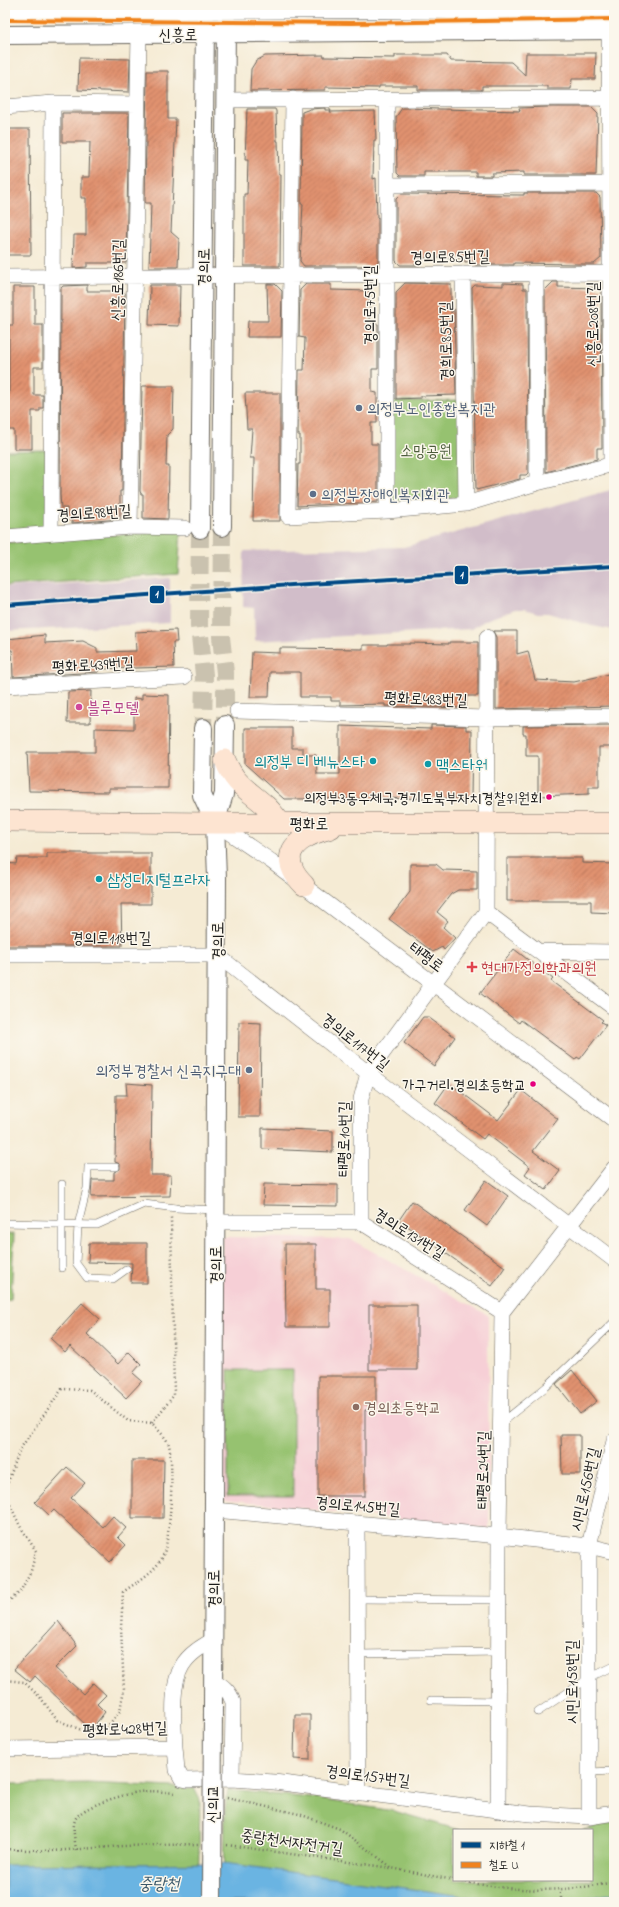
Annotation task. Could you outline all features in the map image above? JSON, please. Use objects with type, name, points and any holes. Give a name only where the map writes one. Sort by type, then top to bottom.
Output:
[{"type":"main road","points":[[225,760],[229,771],[238,783],[266,806],[281,823]]},
{"type":"main road","name":"평화로","points":[[5,822],[614,822]]},
{"type":"main road","points":[[304,885],[293,870],[291,862],[291,856],[296,844],[301,839],[316,832],[353,823]]},
{"type":"street","name":"신흥로","points":[[5,10],[140,7],[611,8]]},
{"type":"street","name":"경의로","points":[[192,529],[203,275],[205,7]]},
{"type":"street","name":"경의로","points":[[222,527],[226,7]]},
{"type":"street","name":"신흥로208번길","points":[[611,8],[612,98],[610,273],[613,464]]},
{"type":"street","name":"신흥로","points":[[5,35],[612,30]]},
{"type":"street","name":"신흥로186번길","points":[[130,527],[136,275],[139,34]]},
{"type":"street","points":[[225,100],[612,98]]},
{"type":"street","points":[[293,99],[288,516],[387,511],[466,504],[537,483],[613,464]]},
{"type":"street","name":"경의로75번길","points":[[387,99],[387,511]]},
{"type":"street","points":[[51,533],[53,103]]},
{"type":"street","points":[[5,107],[53,103],[137,104]]},
{"type":"street","points":[[387,185],[610,184]]},
{"type":"street","name":"경의로85번길","points":[[5,276],[291,276],[610,273]]},
{"type":"street","name":"경희로85번길","points":[[462,274],[466,504]]},
{"type":"street","points":[[536,274],[537,483]]},
{"type":"street","name":"경의로98번길","points":[[5,536],[130,527],[192,529]]},
{"type":"street","points":[[487,637],[486,912],[614,1008]]},
{"type":"street","name":"평화로439번길","points":[[5,686],[184,677]]},
{"type":"street","name":"평화로483번길","points":[[237,711],[486,718],[614,716]]},
{"type":"street","name":"경의로","points":[[212,1707],[217,955],[215,823],[224,794],[225,725]]},
{"type":"street","name":"경의로","points":[[203,728],[202,795],[215,823]]},
{"type":"street","name":"태평로","points":[[215,823],[304,885],[614,1120]]},
{"type":"street","name":"태평로10번길","points":[[361,1222],[361,1100],[368,1073],[486,912]]},
{"type":"street","points":[[539,951],[614,952]]},
{"type":"street","name":"경의로118번길","points":[[5,955],[217,955]]},
{"type":"street","name":"경의로117번길","points":[[217,955],[368,1073],[569,1226]]},
{"type":"street","points":[[502,1312],[614,1168]]},
{"type":"street","name":"경의로131번길","points":[[215,1216],[361,1222],[502,1312]]},
{"type":"street","points":[[569,1226],[614,1260]]},
{"type":"street","name":"태평로24번길","points":[[498,1811],[499,1536],[502,1312]]},
{"type":"street","name":"시민로156번길","points":[[589,1546],[614,1441]]},
{"type":"street","name":"경의로145번길","points":[[214,1510],[499,1536]]},
{"type":"street","points":[[357,1523],[358,1792]]},
{"type":"street","points":[[499,1536],[589,1546],[614,1552]]},
{"type":"street","name":"시민로158번길","points":[[589,1546],[589,1817]]},
{"type":"street","name":"평화로428번길","points":[[5,1749],[175,1747],[174,1711],[176,1684],[182,1666],[196,1650],[213,1640]]},
{"type":"street","points":[[213,1680],[224,1686],[230,1694],[233,1702],[232,1779]]},
{"type":"street","name":"신의교","points":[[212,1707],[212,1902]]},
{"type":"street","name":"경의로157번길","points":[[175,1747],[177,1770],[182,1779],[232,1779],[358,1792],[498,1811],[589,1817],[614,1813]]},
{"type":"lane","points":[[116,1168],[88,1167],[87,1188],[78,1225],[76,1263],[87,1278],[113,1279],[126,1269]]},
{"type":"lane","points":[[62,1184],[62,1268]]},
{"type":"lane","points":[[5,1223],[97,1225],[144,1204],[170,1207],[215,1216]]},
{"type":"lane","points":[[500,1424],[546,1387],[614,1322]]},
{"type":"lane","points":[[358,1599],[499,1600]]},
{"type":"lane","points":[[358,1654],[499,1652]]},
{"type":"lane","points":[[538,1712],[589,1678],[614,1666]]},
{"type":"lane","points":[[431,1700],[499,1701]]},
{"type":"lane","points":[[589,1772],[614,1771]]},
{"type":"path","points":[[152,1423],[174,1395],[170,1207]]},
{"type":"path","points":[[5,1490],[20,1449],[62,1389],[90,1390],[128,1420],[152,1423],[169,1444],[172,1476],[169,1527],[162,1557],[146,1576],[123,1592],[122,1628],[124,1689],[120,1712],[107,1727],[84,1731],[57,1720],[40,1697],[24,1682],[5,1680]]},
{"type":"path","points":[[5,1494],[20,1526],[36,1551],[30,1571],[20,1592],[5,1604]]},
{"type":"path","points":[[76,1850],[74,1832],[76,1820],[82,1812],[106,1801],[139,1792],[181,1793]]},
{"type":"path","points":[[212,1795],[299,1814],[340,1829],[391,1868]]},
{"type":"path","points":[[5,1849],[52,1851],[123,1846],[204,1844]]},
{"type":"path","name":"중랑천서자전거길","points":[[224,1845],[391,1868],[453,1880]]},
{"type":"path","name":"중랑천서자전거길","points":[[460,1881],[509,1889],[561,1890],[614,1882]]},
{"type":"path","points":[[561,1890],[561,1902]]},
{"type":"shaded area","points":[[614,489],[614,630],[592,626],[548,613],[538,613],[524,609],[515,609],[486,620],[471,629],[255,641],[254,608],[243,607],[244,551],[404,547]]},
{"type":"shaded area","points":[[170,578],[170,623],[5,631],[5,587]]},
{"type":"shaded area","name":"경의초등학교","points":[[222,1237],[350,1239],[488,1315],[489,1529],[224,1500]]},
{"type":"green space","name":"소망공원","points":[[461,400],[461,498],[391,501],[391,401]]},
{"type":"green space","points":[[47,450],[47,528],[5,532],[5,451]]},
{"type":"green space","points":[[181,530],[178,574],[5,586],[5,543]]},
{"type":"green space","points":[[5,1234],[14,1234],[11,1299],[5,1300]]},
{"type":"green space","points":[[228,1370],[293,1370],[293,1496],[228,1496]]},
{"type":"green space","points":[[88,1783],[194,1788],[200,1800],[198,1902],[5,1902],[5,1794],[7,1784]]},
{"type":"green space","points":[[228,1790],[311,1798],[394,1811],[456,1829],[453,1829],[453,1881],[593,1881],[593,1829],[587,1829],[614,1822],[614,1902],[224,1902],[225,1810]]},
{"type":"water","name":"중랑천","points":[[224,1863],[507,1902],[5,1902],[5,1865]]},
{"type":"water","points":[[614,1893],[614,1902],[567,1902]]},
{"type":"building","points":[[526,53],[596,53],[595,79],[572,79],[571,89],[547,89],[547,86],[482,86],[482,90],[418,90],[418,86],[379,86],[379,88],[325,87],[325,90],[250,91],[251,69],[256,61],[265,56],[324,55],[324,57],[395,58],[395,55],[447,55],[451,61],[511,62],[525,75]]},
{"type":"building","points":[[79,58],[130,59],[129,92],[78,90]]},
{"type":"building","points":[[147,71],[168,71],[168,119],[176,119],[171,232],[179,239],[178,267],[149,267],[151,203],[145,203]]},
{"type":"building","points":[[591,107],[598,114],[596,175],[524,175],[524,172],[492,173],[492,176],[476,176],[476,172],[424,172],[424,176],[400,176],[397,173],[396,117],[402,108],[520,111],[519,108]]},
{"type":"building","points":[[325,108],[325,110],[331,110],[330,112],[375,111],[376,140],[374,140],[373,179],[376,178],[378,266],[304,266],[300,261],[303,204],[301,204],[302,112],[310,109]]},
{"type":"building","points":[[247,109],[275,109],[276,111],[279,174],[281,174],[280,266],[244,266],[244,194],[247,194],[248,160],[245,160]]},
{"type":"building","points":[[62,113],[129,113],[126,263],[87,263],[87,267],[73,268],[74,235],[86,235],[86,198],[81,198],[81,177],[89,177],[90,142],[62,142]]},
{"type":"building","points":[[11,129],[30,129],[31,255],[5,255],[5,131]]},
{"type":"building","points":[[524,193],[596,193],[600,197],[601,258],[594,264],[514,263],[514,265],[475,265],[475,261],[465,262],[465,258],[420,258],[420,265],[400,265],[396,261],[396,199],[401,194],[524,195]]},
{"type":"building","points":[[553,282],[558,282],[558,287],[601,288],[602,448],[597,448],[597,459],[546,472],[545,290]]},
{"type":"building","points":[[405,283],[451,284],[451,313],[454,309],[456,395],[421,396],[421,398],[396,399],[396,292]]},
{"type":"building","points":[[503,283],[523,284],[523,289],[527,289],[528,473],[526,475],[520,475],[520,479],[476,490],[472,288],[475,285],[503,286]]},
{"type":"building","points":[[267,284],[275,284],[282,291],[281,337],[247,337],[248,321],[268,321]]},
{"type":"building","points":[[306,284],[331,284],[331,290],[370,291],[369,324],[378,324],[378,369],[372,369],[372,392],[377,393],[377,423],[371,423],[371,444],[378,444],[378,502],[297,506],[298,464],[300,464],[300,435],[298,435],[299,370],[304,370],[305,338],[299,337],[300,290]]},
{"type":"building","points":[[87,285],[87,291],[123,291],[125,293],[122,491],[120,491],[120,519],[72,523],[72,520],[67,520],[67,508],[61,508],[60,495],[61,288],[63,286]]},
{"type":"building","points":[[150,285],[180,285],[179,326],[149,325]]},
{"type":"building","points":[[13,287],[35,287],[35,325],[43,325],[43,367],[34,367],[34,395],[43,395],[43,408],[40,408],[40,411],[32,411],[32,449],[14,449],[14,430],[5,430],[5,393],[9,394],[9,325],[13,325]]},
{"type":"building","points":[[142,386],[174,386],[173,429],[167,435],[166,466],[169,466],[168,519],[143,518],[143,494],[141,494],[140,491]]},
{"type":"building","points":[[245,393],[280,393],[280,521],[253,521],[254,458],[250,458],[252,429],[247,429]]},
{"type":"building","points":[[176,630],[177,642],[173,642],[174,667],[98,669],[98,672],[13,677],[12,650],[8,650],[7,639],[45,635],[45,643],[83,641],[97,648],[97,652],[136,651],[135,632]]},
{"type":"building","points":[[493,631],[517,631],[517,654],[528,651],[535,680],[574,682],[614,673],[614,706],[496,709],[496,637]]},
{"type":"building","points":[[449,642],[478,642],[478,696],[466,696],[466,708],[385,706],[385,704],[340,705],[340,701],[331,701],[331,697],[300,697],[300,672],[270,672],[269,697],[250,697],[252,652],[280,653],[280,648],[363,649],[363,645],[410,643],[449,644]]},
{"type":"building","name":"블루모텔","points":[[91,691],[90,723],[67,723],[68,692]]},
{"type":"building","points":[[142,694],[169,695],[168,788],[109,788],[109,792],[29,791],[27,752],[95,752],[95,728],[134,729],[134,698],[142,699]]},
{"type":"building","points":[[431,725],[466,726],[466,730],[472,730],[471,798],[284,799],[245,764],[245,728],[292,728],[292,748],[303,748],[303,755],[316,755],[317,774],[340,774],[340,726],[431,729]]},
{"type":"building","points":[[613,725],[612,747],[599,747],[599,787],[589,787],[589,794],[538,796],[538,756],[526,756],[526,734],[523,734],[523,726]]},
{"type":"building","points":[[47,853],[151,853],[151,904],[121,904],[122,946],[5,946],[5,863],[16,864],[17,858],[47,858]]},
{"type":"building","points":[[507,858],[582,858],[582,863],[614,864],[614,913],[591,912],[591,901],[507,901]]},
{"type":"building","points":[[410,864],[436,864],[443,870],[477,871],[477,890],[458,890],[451,894],[437,912],[448,921],[443,927],[455,938],[444,950],[442,947],[433,952],[389,919],[410,892]]},
{"type":"building","points":[[514,949],[553,979],[551,981],[603,1020],[601,1022],[606,1025],[580,1059],[577,1057],[575,1060],[521,1020],[519,1023],[480,993]]},
{"type":"building","points":[[423,1017],[428,1017],[455,1037],[434,1066],[404,1043]]},
{"type":"building","name":"의정부경찰서 신곡지구대","points":[[239,1022],[261,1023],[260,1117],[238,1117]]},
{"type":"building","points":[[126,1083],[152,1085],[151,1175],[171,1175],[170,1196],[91,1197],[92,1180],[114,1180],[114,1172],[120,1169],[120,1164],[115,1162],[116,1095],[127,1095]]},
{"type":"building","points":[[449,1083],[498,1120],[521,1090],[558,1119],[533,1151],[560,1171],[546,1190],[525,1174],[530,1167],[487,1134],[483,1139],[435,1103]]},
{"type":"building","points":[[262,1128],[333,1131],[333,1152],[262,1149]]},
{"type":"building","points":[[486,1180],[508,1196],[487,1226],[465,1210]]},
{"type":"building","points":[[264,1184],[338,1185],[338,1206],[263,1205]]},
{"type":"building","points":[[412,1201],[505,1267],[492,1286],[399,1220]]},
{"type":"building","points":[[89,1243],[147,1243],[147,1283],[131,1283],[132,1263],[88,1262]]},
{"type":"building","points":[[285,1244],[316,1244],[316,1289],[330,1289],[330,1327],[286,1327]]},
{"type":"building","points":[[82,1303],[100,1319],[87,1334],[118,1364],[129,1352],[141,1364],[133,1373],[142,1381],[126,1398],[70,1346],[65,1352],[50,1338]]},
{"type":"building","points":[[369,1305],[417,1305],[417,1370],[369,1370]]},
{"type":"building","points":[[572,1370],[597,1401],[580,1414],[556,1384]]},
{"type":"building","points":[[318,1376],[376,1376],[376,1410],[365,1410],[365,1496],[318,1496]]},
{"type":"building","points":[[561,1435],[580,1435],[580,1474],[562,1474]]},
{"type":"building","points":[[132,1460],[164,1460],[163,1518],[132,1518]]},
{"type":"building","points":[[67,1467],[85,1483],[71,1498],[103,1527],[113,1516],[126,1528],[118,1537],[126,1545],[110,1562],[54,1510],[49,1515],[35,1502]]},
{"type":"building","points":[[58,1621],[77,1646],[55,1668],[83,1694],[93,1683],[106,1695],[97,1704],[105,1712],[91,1730],[35,1676],[30,1682],[14,1669]]},
{"type":"building","points":[[295,1715],[310,1715],[310,1760],[294,1759]]},
{"type":"tunnel","points":[[222,527],[221,637],[225,673],[225,725]]},
{"type":"tunnel","points":[[200,529],[199,626],[204,675],[203,728]]},
{"type":"metro line","name":"1","points":[[5,605],[291,585],[614,566]]},
{"type":"rail line","name":"U","points":[[5,20],[351,23],[614,19]]},
{"type":"place","name":"의정부노인종합복지관","points":[[359,408]]},
{"type":"place","name":"의정부장애인복지회관","points":[[313,494]]},
{"type":"place","name":"블루모텔","points":[[79,707]]},
{"type":"place","name":"의정부 디 베뉴스타","points":[[373,761]]},
{"type":"place","name":"맥스타워","points":[[428,764]]},
{"type":"place","name":"의정부3동우체국.경기도북부자치경찰위원회","points":[[549,797]]},
{"type":"place","name":"삼성디지털프라자","points":[[99,879]]},
{"type":"place","name":"현대가정의학과의원","points":[[472,967]]},
{"type":"place","name":"의정부경찰서 신곡지구대","points":[[249,1070]]},
{"type":"place","name":"가구거리.경의초등학교","points":[[533,1084]]},
{"type":"place","name":"경의초등학교","points":[[356,1407]]}]
